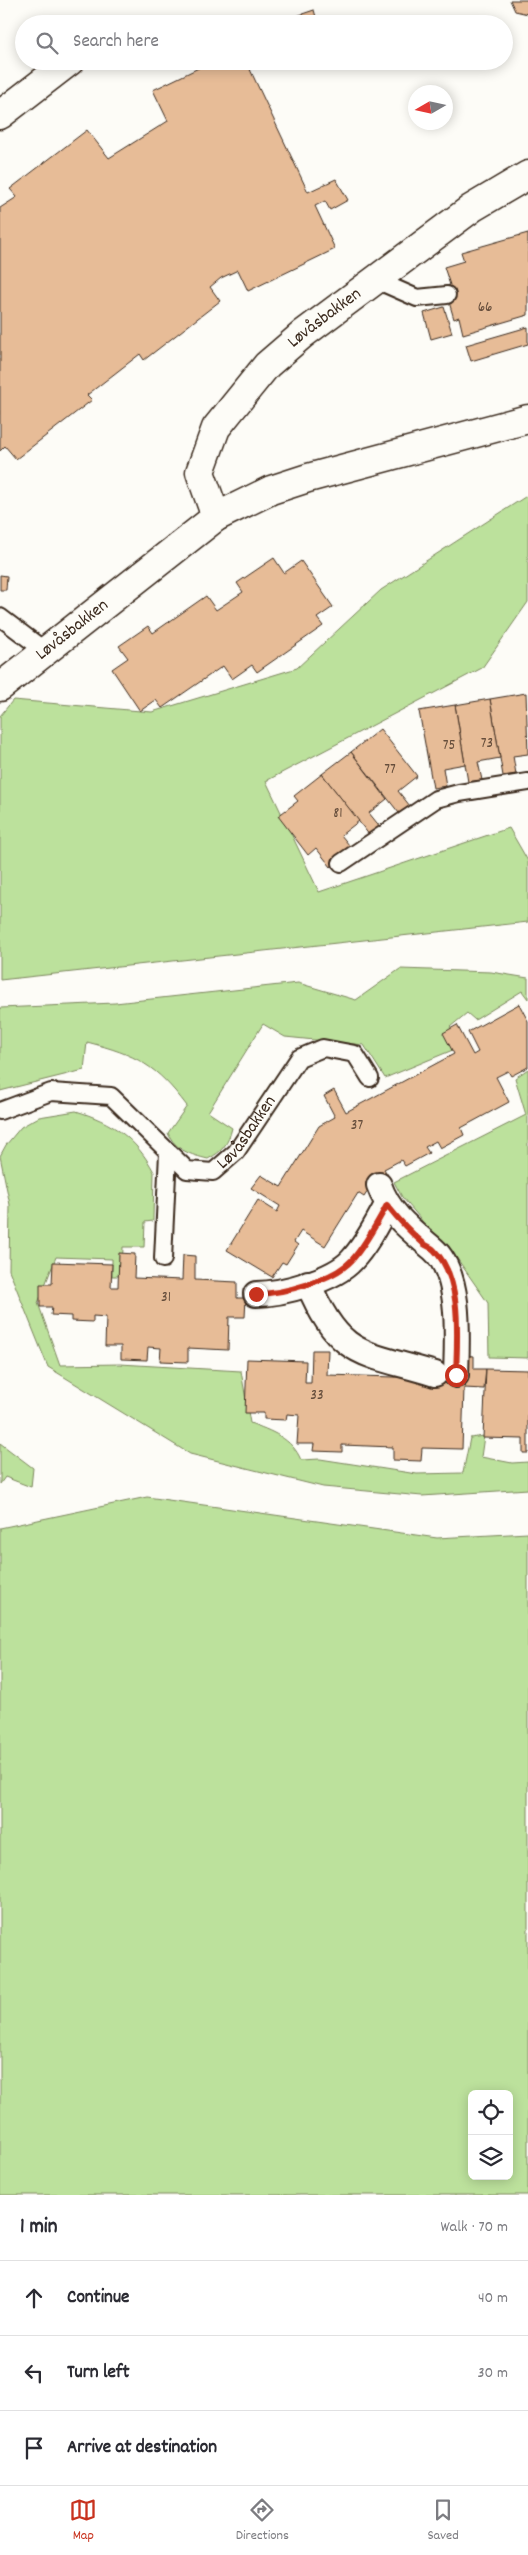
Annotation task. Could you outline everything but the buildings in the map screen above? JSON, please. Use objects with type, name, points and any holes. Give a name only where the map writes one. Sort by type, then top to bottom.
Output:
[{"type":"street","points":[[0,115],[58,70]]},
{"type":"street","name":"Løvåsbakken","points":[[216,517],[200,472],[216,428],[267,365],[303,334],[472,208],[528,175]]},
{"type":"street","name":"Løvåsbakken","points":[[0,687],[216,517],[271,490],[308,478],[528,419]]},
{"type":"street","points":[[256,1294],[274,1294],[308,1283],[335,1272],[351,1261],[383,1195],[396,1216],[433,1249],[443,1262],[453,1290],[457,1316],[445,1375],[367,1355],[348,1345],[324,1317],[308,1283]]},
{"type":"lane","points":[[376,280],[417,298],[447,295]]},
{"type":"lane","points":[[0,618],[45,651]]},
{"type":"lane","points":[[341,863],[436,799],[459,793],[528,782]]},
{"type":"lane","name":"Løvåsbakken","points":[[0,1111],[51,1092],[111,1096],[187,1170],[213,1172],[236,1152],[299,1058],[323,1048],[355,1054],[370,1078]]},
{"type":"lane","points":[[163,1259],[168,1152]]},
{"type":"green space","points":[[528,495],[528,602],[482,668],[266,781],[319,892],[509,828],[528,861],[528,922],[0,980],[0,716],[13,700],[152,712],[297,668],[381,590]]},
{"type":"green space","points":[[400,969],[491,972],[528,978],[528,999],[522,991],[475,1020],[467,1013],[450,1027],[460,1047],[385,1078],[364,1045],[285,1037],[263,1024],[208,1112],[232,1128],[224,1146],[218,1153],[208,1159],[179,1148],[168,1133],[187,1106],[176,1092],[155,1071],[144,1064],[132,1057],[104,1047],[87,1042],[84,1070],[0,1091],[0,1008],[115,1003],[298,983],[356,1000]]},
{"type":"green space","points":[[528,1069],[528,1358],[489,1357],[488,1303],[447,1244],[432,1237],[420,1218],[402,1197],[394,1182],[526,1115],[515,1078]]},
{"type":"green space","points":[[76,1111],[112,1126],[131,1141],[147,1160],[154,1172],[153,1221],[145,1222],[144,1247],[123,1247],[122,1276],[112,1276],[112,1259],[56,1257],[38,1303],[60,1365],[120,1364],[241,1371],[250,1423],[280,1436],[292,1446],[301,1460],[320,1459],[417,1474],[463,1473],[470,1438],[484,1436],[481,1457],[512,1463],[528,1462],[528,1489],[422,1496],[323,1487],[190,1454],[48,1367],[9,1270],[10,1205],[0,1156],[6,1145],[21,1127],[39,1117]]},
{"type":"green space","points":[[0,1443],[33,1468],[31,1487],[5,1477],[0,1484]]},
{"type":"green space","points":[[147,1497],[437,1538],[528,1533],[528,2195],[0,2195],[0,1528]]},
{"type":"route","points":[[256,1294],[274,1294],[335,1272],[351,1261],[368,1238],[387,1205],[425,1244],[433,1249],[443,1262],[453,1290],[457,1316],[456,1375]]}]
